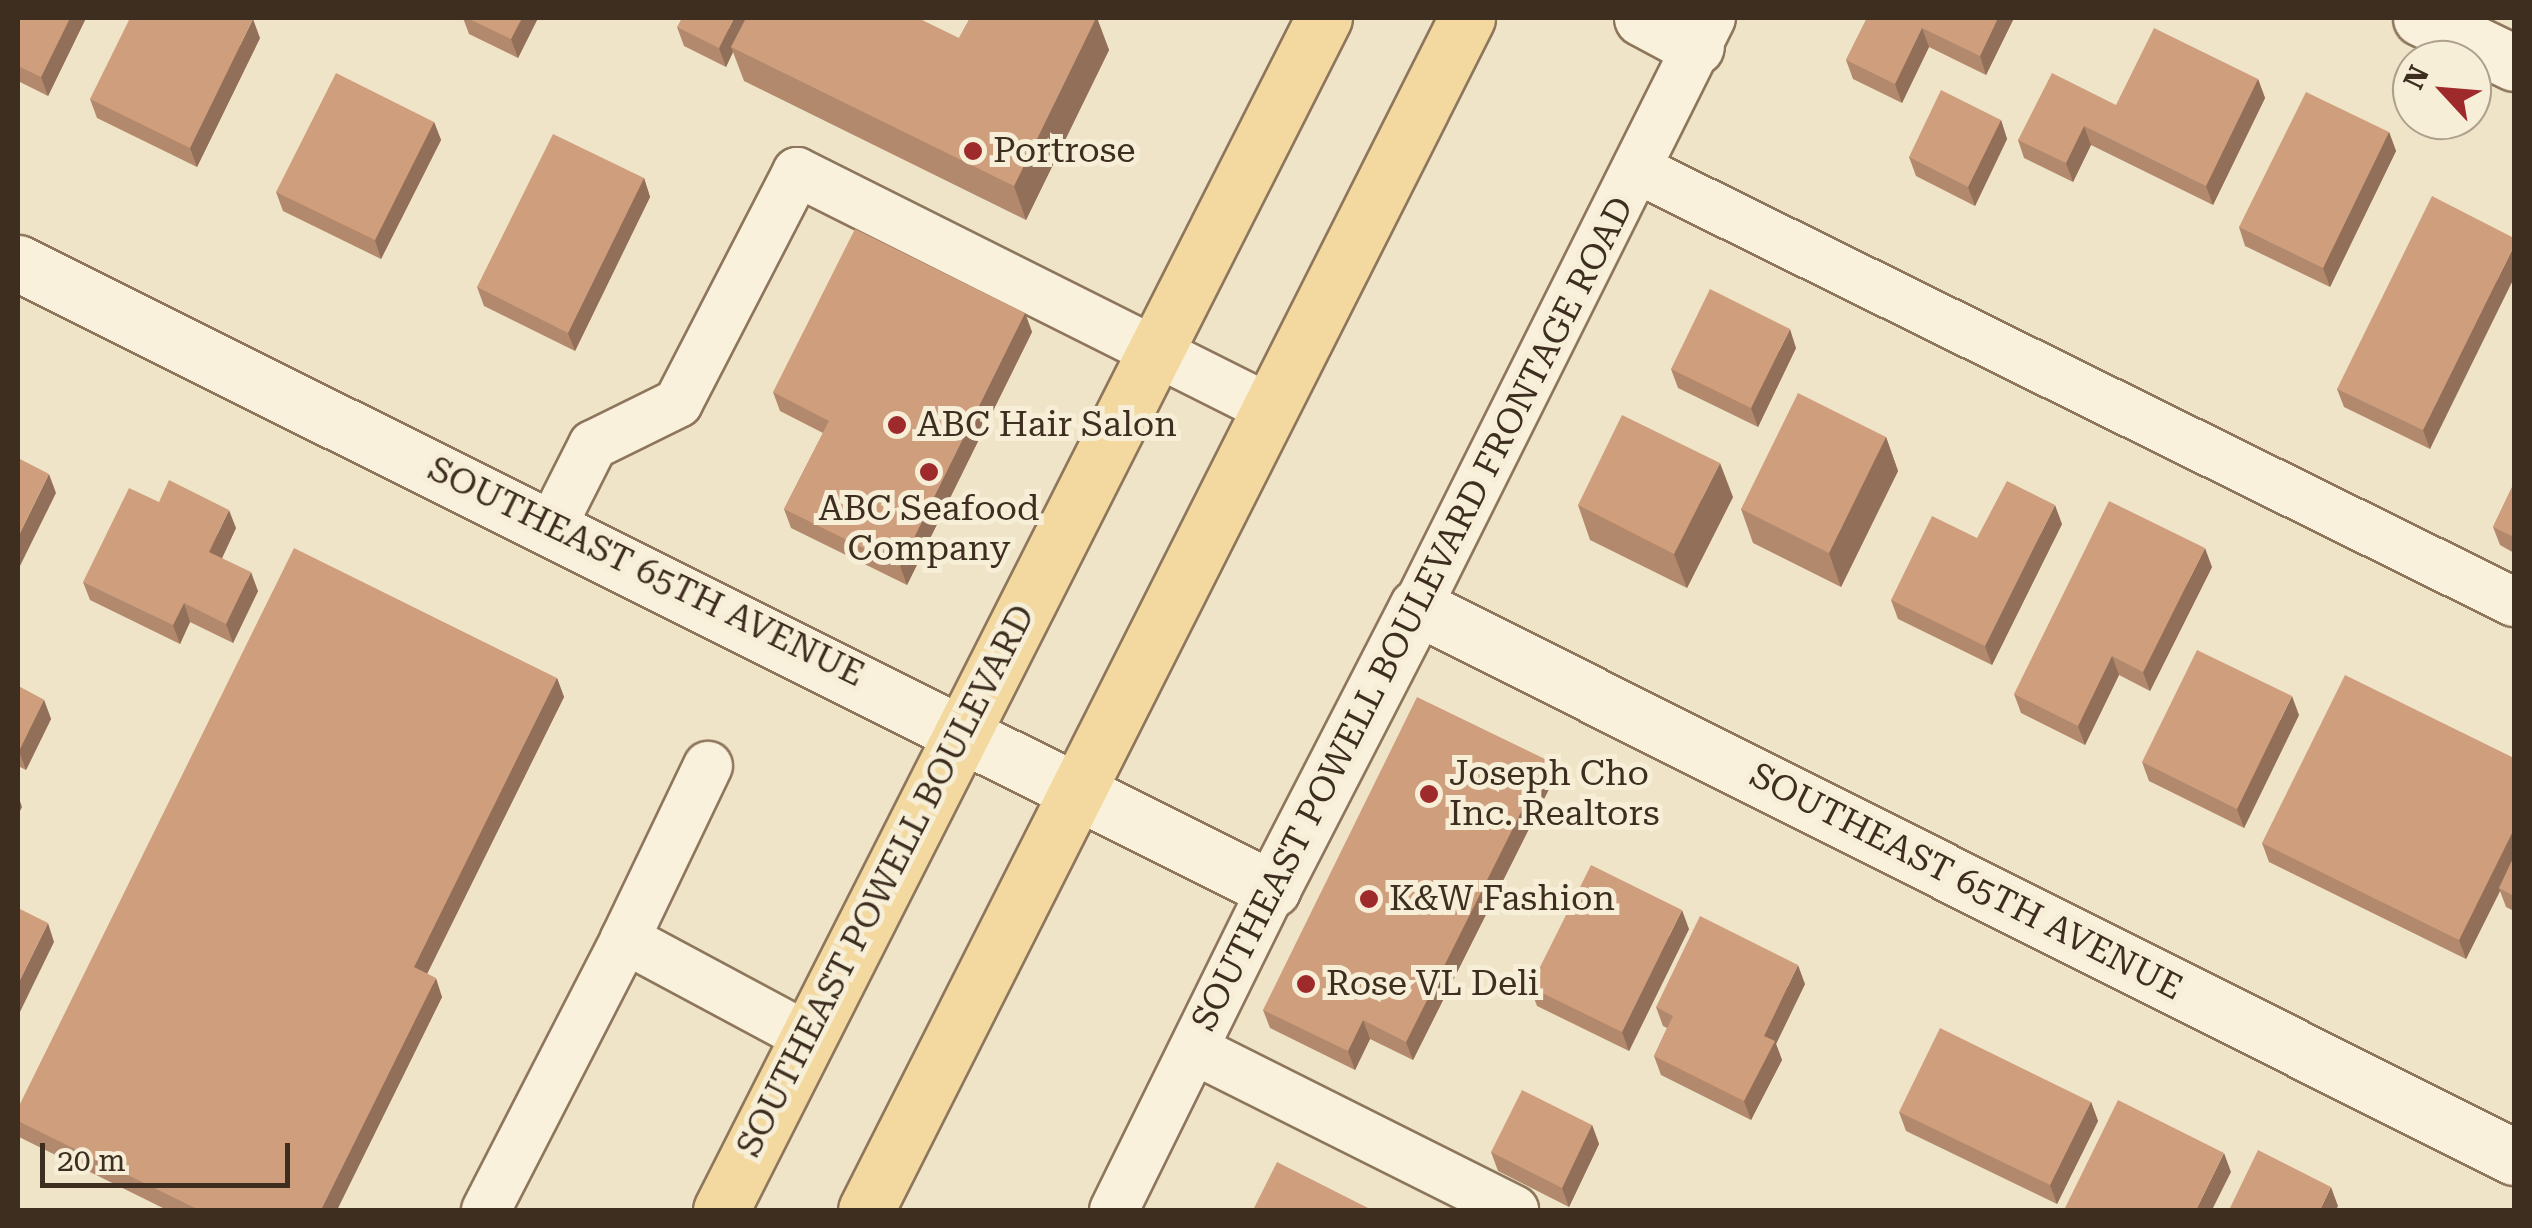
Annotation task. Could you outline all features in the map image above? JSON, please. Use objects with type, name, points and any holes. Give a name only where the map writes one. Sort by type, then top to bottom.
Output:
[{"type":"main road","name":"SOUTHEAST POWELL BOULEVARD","points":[[720,1210],[1324,18]]},
{"type":"main road","points":[[866,1210],[1468,18]]},
{"type":"street","points":[[1642,18],[1703,32]]},
{"type":"street","points":[[2421,18],[2514,63]]},
{"type":"street","name":"SOUTHEAST 65TH AVENUE","points":[[18,263],[962,730],[1272,888]]},
{"type":"street","name":"SOUTHEAST POWELL BOULEVARD FRONTAGE ROAD","points":[[1272,888],[1417,607]]},
{"type":"street","name":"SOUTHEAST 65TH AVENUE","points":[[1417,607],[2514,1156]]},
{"type":"lane","name":"SOUTHEAST POWELL BOULEVARD FRONTAGE ROAD","points":[[1417,607],[1703,32]]},
{"type":"lane","points":[[1637,169],[2514,602]]},
{"type":"lane","points":[[552,526],[593,444],[678,403],[797,172],[1270,410]]},
{"type":"lane","points":[[486,1210],[708,766]]},
{"type":"lane","name":"SOUTHEAST POWELL BOULEVARD FRONTAGE ROAD","points":[[1114,1210],[1272,888]]},
{"type":"lane","points":[[624,939],[808,1037]]},
{"type":"lane","points":[[1195,1050],[1514,1210]]},
{"type":"building","points":[[18,18],[70,18],[41,77],[18,66]]},
{"type":"building","points":[[130,18],[253,19],[190,148],[90,99]]},
{"type":"building","points":[[467,18],[522,18],[511,39]]},
{"type":"building","points":[[682,18],[734,18],[719,48],[677,27]]},
{"type":"building","name":"Portrose","points":[[746,18],[918,18],[959,38],[970,18],[1096,18],[1014,186],[731,47]]},
{"type":"building","points":[[1867,18],[1998,18],[1980,56],[1922,28],[1895,84],[1846,60]]},
{"type":"building","points":[[2154,28],[2258,79],[2206,186],[2084,126],[2066,163],[2018,140],[2052,73],[2116,105]]},
{"type":"building","points":[[336,73],[434,122],[375,240],[276,192]]},
{"type":"building","points":[[1941,90],[2001,120],[1968,187],[1909,157]]},
{"type":"building","points":[[2306,92],[2389,132],[2323,268],[2239,227]]},
{"type":"building","points":[[553,134],[644,178],[568,333],[477,287]]},
{"type":"building","points":[[2432,196],[2514,238],[2514,246],[2423,430],[2337,389]]},
{"type":"building","name":"ABC Hair Salon","points":[[855,229],[1025,313],[900,566],[784,509],[829,421],[773,392]]},
{"type":"building","points":[[1710,289],[1790,329],[1751,408],[1671,369]]},
{"type":"building","points":[[1798,393],[1886,437],[1829,553],[1741,509]]},
{"type":"building","points":[[1622,415],[1720,463],[1674,554],[1578,505]]},
{"type":"building","points":[[18,458],[49,474],[18,537]]},
{"type":"building","points":[[169,480],[229,510],[209,552],[251,572],[226,624],[184,603],[173,625],[83,582],[129,488],[159,502]]},
{"type":"building","points":[[2007,481],[2055,505],[1985,646],[1891,600],[1932,516],[1977,538]]},
{"type":"building","points":[[2514,483],[2514,537],[2493,527]]},
{"type":"building","points":[[2109,501],[2205,548],[2143,672],[2112,656],[2078,726],[2014,694]]},
{"type":"building","points":[[294,548],[557,678],[414,967],[436,978],[321,1210],[199,1210],[18,1121],[18,1108]]},
{"type":"building","points":[[2197,650],[2292,696],[2237,809],[2142,762]]},
{"type":"building","points":[[2345,675],[2514,758],[2514,829],[2459,940],[2262,843]]},
{"type":"building","points":[[18,686],[44,700],[19,751],[18,750]]},
{"type":"building","points":[[1417,697],[1547,760],[1406,1042],[1363,1020],[1348,1051],[1263,1010]]},
{"type":"building","points":[[2514,856],[2514,896],[2499,888]]},
{"type":"building","points":[[1591,865],[1682,910],[1622,1032],[1530,987]]},
{"type":"building","points":[[18,908],[48,923],[18,984]]},
{"type":"building","points":[[1700,916],[1798,965],[1764,1036],[1775,1041],[1744,1101],[1654,1056],[1673,1016],[1656,1007]]},
{"type":"building","points":[[1940,1028],[2091,1102],[2050,1185],[1899,1112]]},
{"type":"building","points":[[1522,1090],[1592,1125],[1562,1188],[1491,1152]]},
{"type":"building","points":[[2118,1100],[2224,1153],[2196,1210],[2064,1210]]},
{"type":"building","points":[[2258,1150],[2331,1187],[2320,1210],[2229,1210]]},
{"type":"building","points":[[1277,1162],[1372,1210],[1253,1210]]},
{"type":"place","name":"Portrose","points":[[973,151]]},
{"type":"place","name":"ABC Hair Salon","points":[[897,425]]},
{"type":"place","name":"ABC Seafood Company","points":[[929,472]]},
{"type":"place","name":"Joseph Cho Inc. Realtors","points":[[1429,794]]},
{"type":"place","name":"K&W Fashion","points":[[1369,899]]},
{"type":"place","name":"Rose VL Deli","points":[[1306,984]]}]
